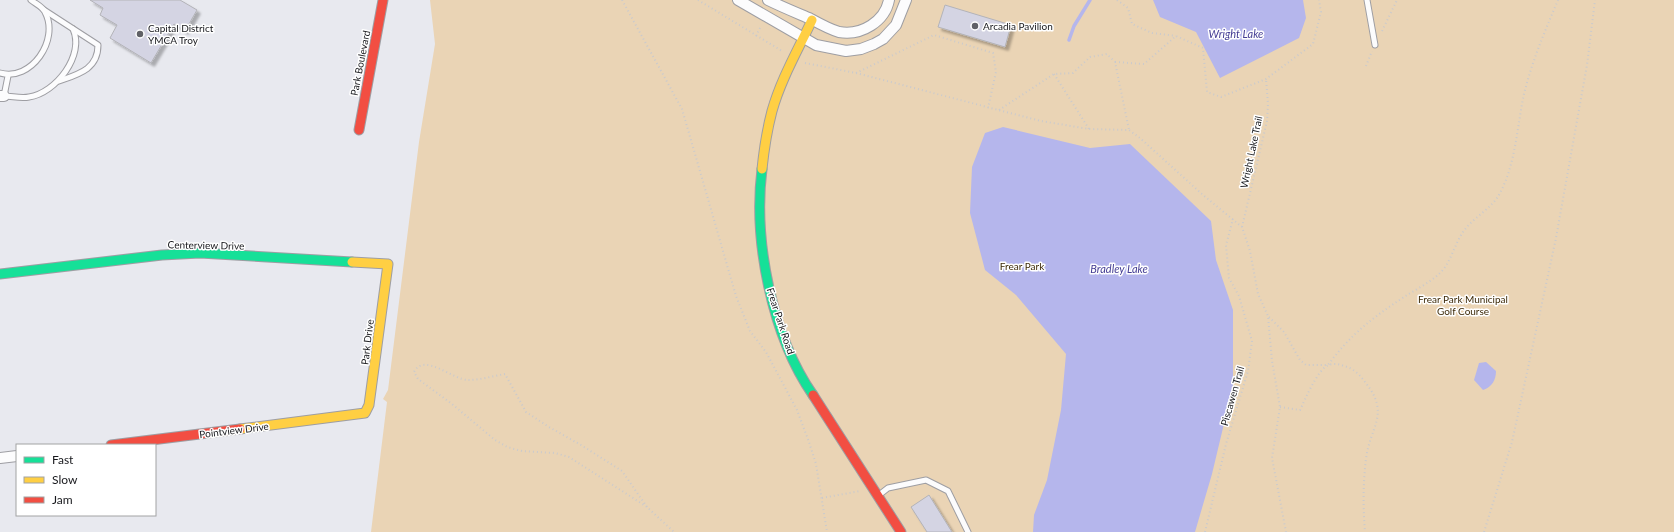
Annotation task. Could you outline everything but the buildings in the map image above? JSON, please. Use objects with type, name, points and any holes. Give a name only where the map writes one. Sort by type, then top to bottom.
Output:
[{"type":"street","name":"Park Boulevard","points":[[359,130],[383,0]]},
{"type":"street","points":[[738,0],[803,39],[816,45],[846,51],[861,49],[874,44],[892,31],[906,0]]},
{"type":"street","points":[[768,0],[840,32],[859,31],[872,25],[882,18],[889,0]]},
{"type":"street","name":"Frear Park Road","points":[[812,20],[779,92],[767,134],[762,162],[759,200],[763,253],[769,287],[795,365],[877,498],[901,532]]},
{"type":"street","name":"Centerview Drive","points":[[0,274],[162,255],[200,253],[388,264]]},
{"type":"street","name":"Park Drive","points":[[357,415],[365,413],[369,404],[388,264]]},
{"type":"street","name":"Pointview Drive","points":[[119,444],[357,415]]},
{"type":"street","points":[[0,458],[16,456]]},
{"type":"lane","points":[[31,0],[98,45],[98,54],[90,67],[78,74],[57,82]]},
{"type":"lane","points":[[1367,0],[1374,45]]},
{"type":"lane","points":[[0,74],[8,76],[18,74],[34,64],[44,51],[49,34],[48,20],[44,10]]},
{"type":"lane","points":[[8,76],[2,96],[30,97],[46,90],[57,82],[67,71],[77,40],[73,29]]},
{"type":"lane","points":[[877,498],[888,488],[926,480],[948,490],[968,532]]},
{"type":"path","points":[[622,0],[682,109],[736,296],[750,331],[766,352],[797,410],[816,464],[826,532]]},
{"type":"path","points":[[698,0],[786,54]]},
{"type":"path","points":[[1117,0],[1128,8],[1132,24],[1152,33],[1176,36],[1203,48],[1207,92],[1221,97],[1266,79],[1313,44],[1321,12],[1319,0]]},
{"type":"path","points":[[1280,407],[1300,410],[1321,370],[1328,365],[1343,345],[1372,319],[1440,274],[1454,253],[1462,233],[1473,219],[1490,206],[1499,195],[1508,176],[1524,93],[1533,61],[1558,0]]},
{"type":"path","points":[[1484,532],[1512,442],[1556,238],[1587,65],[1595,0]]},
{"type":"path","points":[[856,73],[934,35],[993,53],[996,72],[988,108]]},
{"type":"path","points":[[1115,62],[1144,64],[1176,36]]},
{"type":"path","points":[[999,110],[1054,74],[1073,72],[1090,57],[1108,54],[1115,62],[1129,130]]},
{"type":"path","points":[[804,62],[856,73],[1041,121],[1089,129],[1129,130],[1242,227],[1250,251],[1258,294],[1268,316],[1272,361],[1280,407],[1272,458],[1286,532]]},
{"type":"path","points":[[1054,74],[1089,129]]},
{"type":"path","name":"Wright Lake Trail","points":[[1242,227],[1267,121],[1268,104],[1266,79]]},
{"type":"path","name":"Piscawen Trail","points":[[1205,532],[1226,444],[1248,371],[1252,341],[1239,296],[1230,278],[1226,245],[1233,219]]},
{"type":"path","points":[[1268,316],[1284,332],[1300,360],[1306,364],[1338,364],[1348,367],[1360,375],[1372,390],[1378,404],[1378,416],[1366,457],[1363,509],[1364,532]]},
{"type":"path","points":[[647,507],[622,471],[581,445],[549,428],[526,412],[505,374],[467,380],[425,364],[416,368],[414,372],[418,379],[452,404],[495,440],[507,447],[522,451],[556,453],[569,457],[647,507],[674,532]]},
{"type":"path","points":[[822,498],[865,490]]},
{"type":"green space","name":"Frear Park","points":[[430,0],[1674,0],[1674,532],[371,532],[387,402],[383,399],[388,390],[419,142],[435,44]]},
{"type":"water","name":"Wright Lake","points":[[1153,0],[1303,0],[1306,18],[1299,38],[1220,78],[1196,32],[1160,17]]},
{"type":"water","name":"Bradley Lake","points":[[1003,127],[1090,148],[1130,144],[1211,221],[1216,260],[1233,310],[1233,386],[1212,474],[1195,532],[1033,532],[1034,515],[1047,480],[1061,410],[1066,354],[1016,295],[985,270],[970,213],[972,167],[985,133]]},
{"type":"water","points":[[1486,362],[1496,371],[1496,374],[1491,385],[1483,390],[1474,380],[1479,363]]},
{"type":"waterway","points":[[1069,40],[1074,26],[1090,0]]},
{"type":"traffic: fast","points":[[762,169],[760,226],[763,257],[769,287],[776,317],[786,345],[813,395]]},
{"type":"traffic: fast","points":[[0,274],[162,255],[200,253],[352,262]]},
{"type":"traffic: slow","points":[[762,169],[767,132],[776,99],[785,76],[812,20]]},
{"type":"traffic: slow","points":[[240,429],[365,413],[369,405],[388,264],[352,262]]},
{"type":"traffic: jam","points":[[359,130],[383,0]]},
{"type":"traffic: jam","points":[[813,395],[901,532]]},
{"type":"traffic: jam","points":[[119,444],[240,429]]},
{"type":"place","name":"Arcadia Pavilion","points":[[975,26]]},
{"type":"place","name":"Capital District YMCA Troy","points":[[140,34]]},
{"type":"park label","name":"Frear Park Municipal Golf Course","points":[[1463,304]]}]
